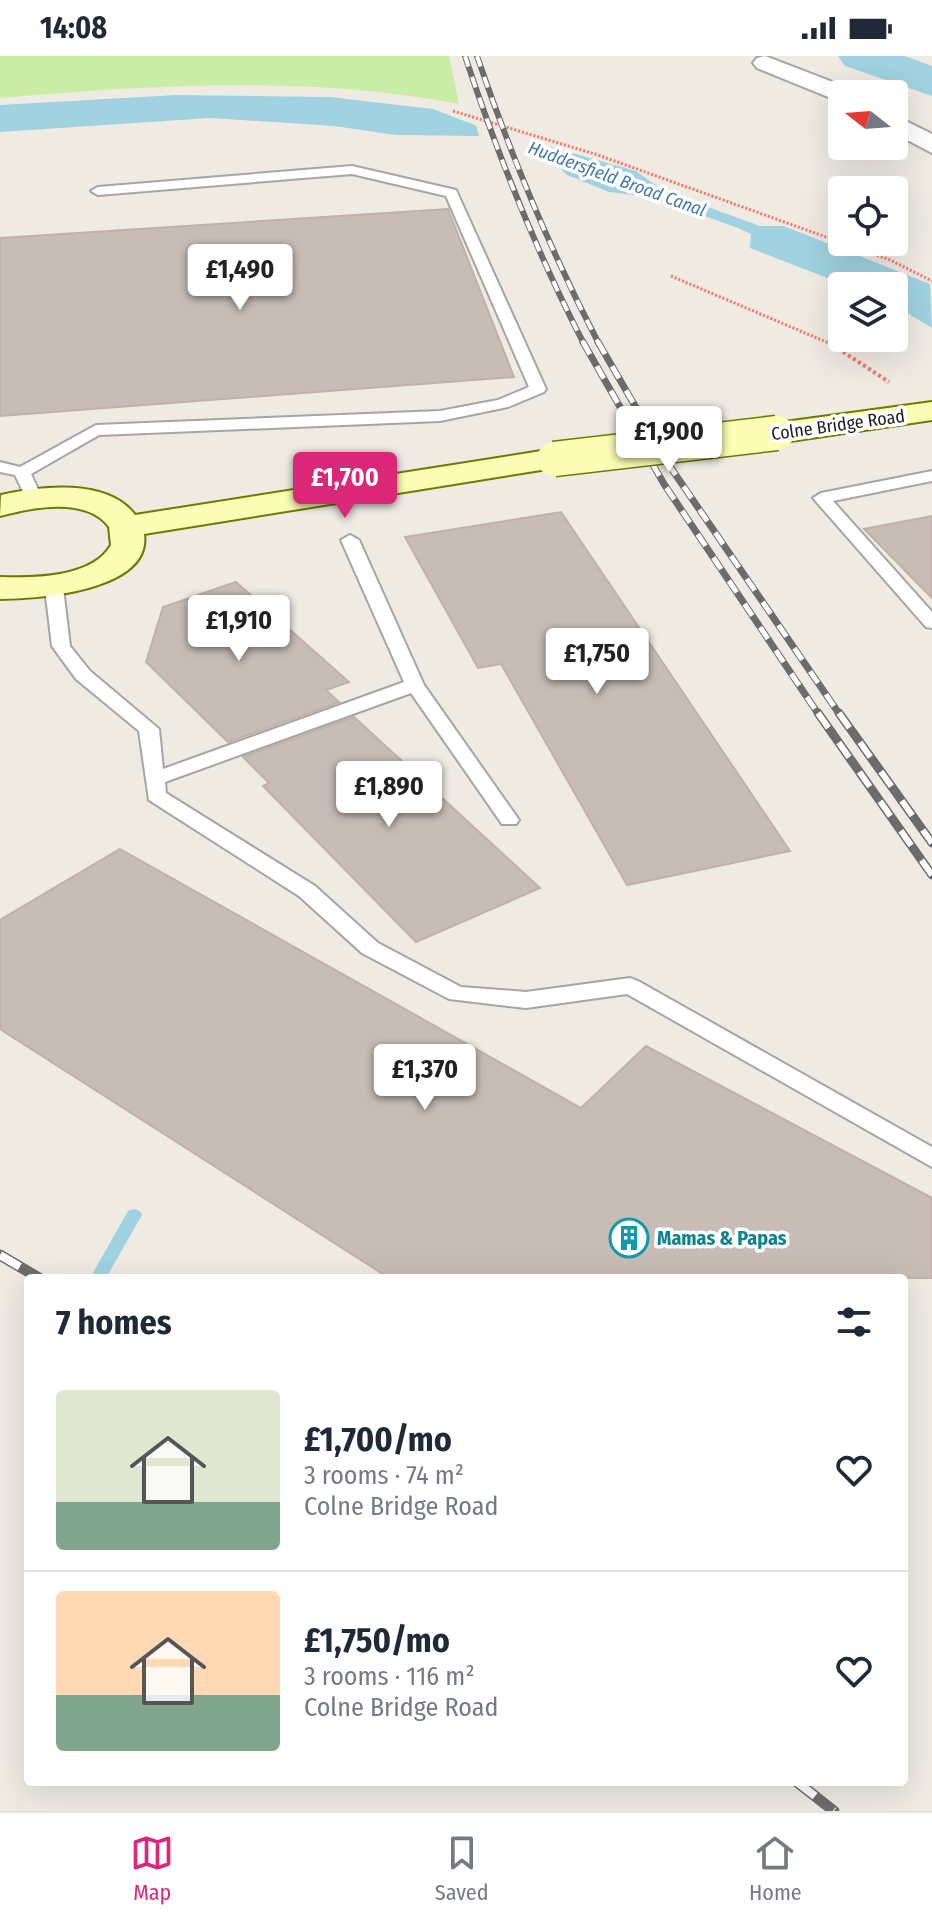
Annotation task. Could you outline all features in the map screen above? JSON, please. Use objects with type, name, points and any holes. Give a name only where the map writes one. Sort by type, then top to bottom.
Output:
[{"type":"main road","name":"Colne Bridge Road","points":[[126,527],[554,459],[932,411]]},
{"type":"main road","points":[[0,506],[28,485],[58,498],[92,503],[118,515],[126,527],[128,541],[121,556],[105,569],[54,588],[0,588]]},
{"type":"street","points":[[765,63],[828,88]]},
{"type":"street","points":[[908,130],[932,145]]},
{"type":"lane","points":[[0,467],[28,485],[96,430],[440,416],[502,404],[538,389],[451,193],[352,170],[98,191]]},
{"type":"lane","points":[[932,476],[821,498],[932,623]]},
{"type":"lane","points":[[350,540],[415,685],[509,820]]},
{"type":"lane","points":[[54,588],[61,646],[83,675],[149,729],[156,796],[307,891],[370,948],[457,994],[526,1000],[630,986],[932,1158]]},
{"type":"lane","points":[[154,779],[415,685]]},
{"type":"path","points":[[453,111],[598,155],[890,260],[932,281]]},
{"type":"path","points":[[671,276],[825,340],[896,386]]},
{"type":"green space","points":[[0,56],[449,56],[459,104],[345,89],[230,85],[115,89],[0,98]]},
{"type":"water","name":"Huddersfield Broad Canal","points":[[176,95],[330,97],[433,109],[480,127],[636,171],[664,191],[760,226],[784,226],[828,243],[828,256],[860,256],[900,272],[828,272],[828,278],[750,248],[751,234],[738,228],[651,197],[609,192],[567,175],[547,155],[478,136],[396,135],[334,126],[210,118],[0,132],[0,105]]},
{"type":"water","points":[[908,275],[930,284],[932,328],[908,313]]},
{"type":"pier","points":[[475,121],[545,139],[553,163],[480,140]]},
{"type":"building","points":[[448,209],[514,377],[0,416],[0,238]]},
{"type":"building","points":[[561,512],[790,851],[627,885],[501,664],[478,668],[405,537]]},
{"type":"building","points":[[932,516],[932,598],[864,529]]},
{"type":"building","points":[[236,582],[349,682],[326,690],[339,702],[228,742],[146,662],[163,607]]},
{"type":"building","points":[[354,717],[540,888],[416,942],[263,786],[269,783],[243,757]]},
{"type":"building","name":"Mamas & Papas","points":[[120,849],[581,1108],[646,1046],[932,1198],[932,1278],[908,1278],[908,1274],[383,1274],[0,1029],[0,920]]},
{"type":"waterway","points":[[861,56],[932,82]]},
{"type":"waterway","points":[[100,1274],[134,1215]]},
{"type":"railway","points":[[465,56],[519,203],[583,342]]},
{"type":"railway","points":[[477,56],[532,202],[598,342]]},
{"type":"railway","points":[[583,342],[664,484],[819,715]]},
{"type":"railway","points":[[598,342],[671,468],[840,715]]},
{"type":"railway","points":[[818,713],[932,875]]},
{"type":"railway","points":[[839,713],[932,843]]},
{"type":"railway","points":[[0,1255],[32,1274]]},
{"type":"railway","points":[[802,1786],[834,1811]]},
{"type":"place","name":"Mamas & Papas","points":[[629,1238]]}]
